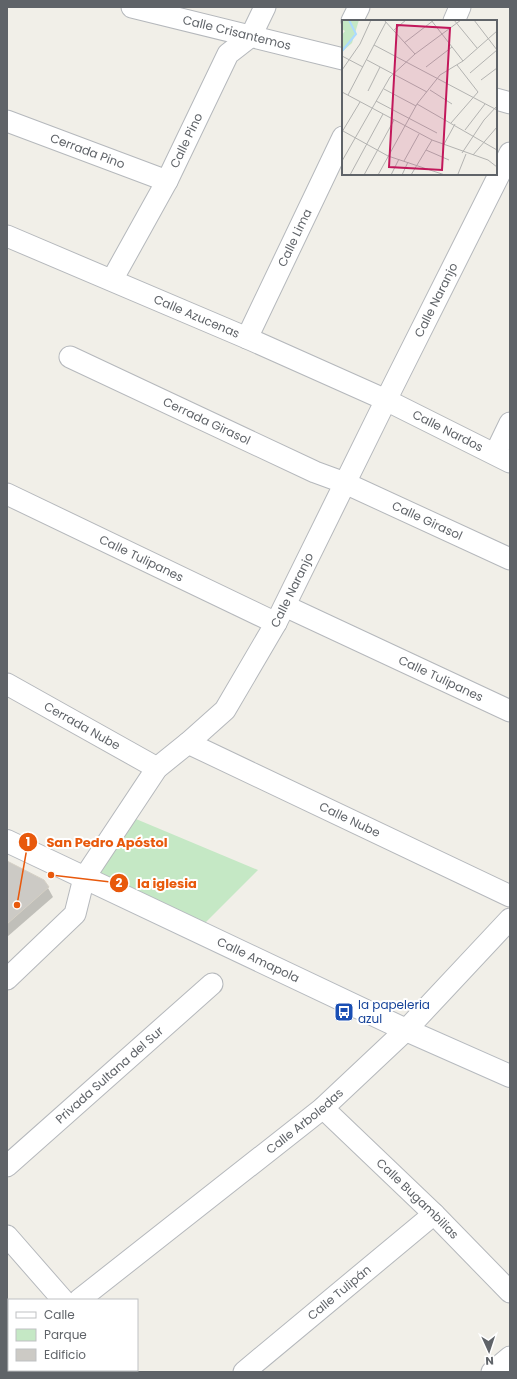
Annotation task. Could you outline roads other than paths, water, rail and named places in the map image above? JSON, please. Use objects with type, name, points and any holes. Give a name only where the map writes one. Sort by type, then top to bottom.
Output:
[{"type":"street","name":"Calle Crisantemos","points":[[132,7],[170,12],[251,36],[341,53]]},
{"type":"street","name":"Calle Pino","points":[[112,280],[167,181],[228,54],[251,36],[265,7]]},
{"type":"street","points":[[352,20],[358,7]]},
{"type":"street","points":[[454,20],[460,7]]},
{"type":"street","points":[[497,99],[510,103]]},
{"type":"street","name":"Cerrada Pino","points":[[7,121],[167,181]]},
{"type":"street","name":"Calle Lima","points":[[247,338],[342,139]]},
{"type":"street","name":"Calle Naranjo","points":[[7,979],[75,914],[84,878],[157,768],[225,710],[280,614],[510,153]]},
{"type":"street","name":"Calle Azucenas","points":[[7,236],[247,338],[386,400]]},
{"type":"street","name":"Cerrada Girasol","points":[[70,357],[307,469],[345,483]]},
{"type":"street","name":"Calle Nardos","points":[[386,400],[502,458]]},
{"type":"street","points":[[502,458],[510,423]]},
{"type":"street","name":"Calle Girasol","points":[[345,483],[510,559]]},
{"type":"street","name":"Calle Tulipanes","points":[[7,494],[280,614],[510,711]]},
{"type":"street","name":"Cerrada Nube","points":[[7,684],[157,768]]},
{"type":"street","name":"Calle Nube","points":[[188,743],[510,896]]},
{"type":"street","name":"Calle Amapola","points":[[7,841],[406,1030],[510,1076]]},
{"type":"street","name":"Calle Arboledas","points":[[80,1299],[323,1108],[406,1030],[510,918]]},
{"type":"street","name":"Privada Sultana del Sur","points":[[7,1166],[212,984]]},
{"type":"street","name":"Calle Bugambilias","points":[[323,1108],[434,1214],[510,1292]]},
{"type":"street","name":"Calle Tulipán","points":[[244,1372],[434,1214]]},
{"type":"street","points":[[7,1236],[62,1299]]},
{"type":"street","points":[[492,1372],[510,1357]]},
{"type":"place","name":"la iglesia","points":[[51,875]]},
{"type":"place","name":"San Pedro Apóstol","points":[[17,905]]},
{"type":"place","name":"la papeleria azul","points":[[344,1012]]}]
